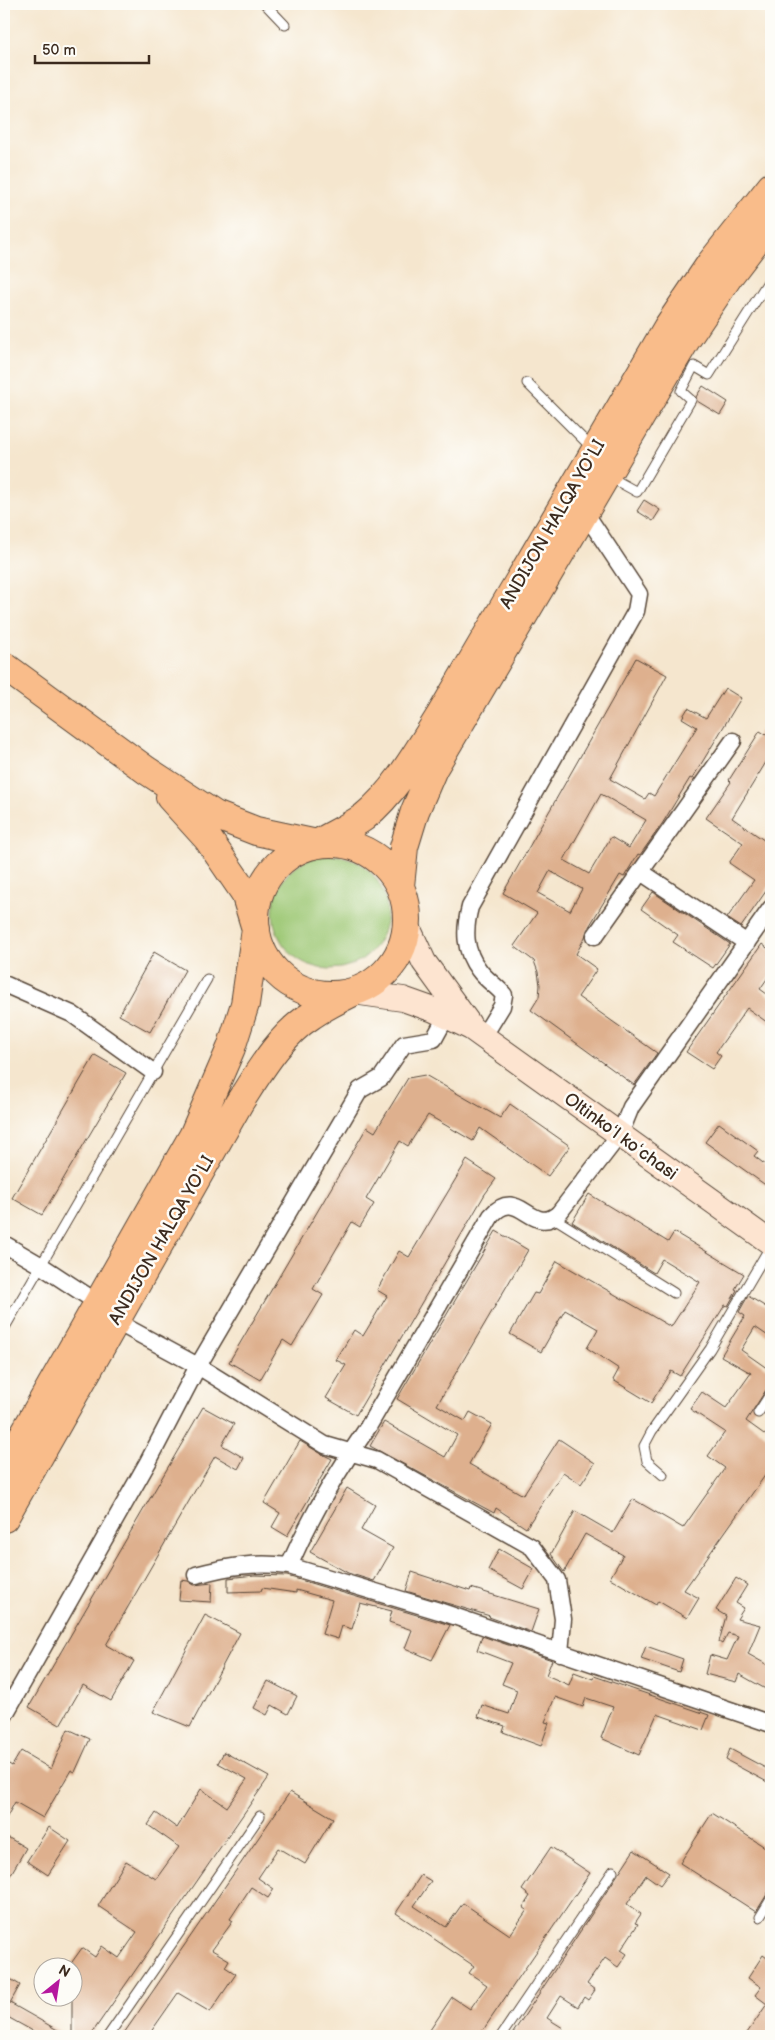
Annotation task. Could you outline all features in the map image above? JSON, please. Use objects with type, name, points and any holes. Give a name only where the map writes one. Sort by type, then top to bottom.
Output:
[{"type":"highway","name":"ANDIJON HALQA YO‘LI","points":[[400,886],[404,847],[415,811],[433,769],[584,512],[600,463],[667,328],[711,263],[771,187]]},
{"type":"highway","name":"ANDIJON HALQA YO‘LI","points":[[317,844],[363,817],[383,798],[411,761],[600,463],[729,276],[771,221]]},
{"type":"highway","points":[[4,666],[146,770],[215,815],[256,831],[317,844],[342,843],[366,851],[386,866],[400,886],[407,905],[408,925],[402,948],[390,967],[373,982],[353,992],[327,995],[301,989],[280,975],[264,954],[245,892],[236,876],[208,839],[146,770]]},
{"type":"highway","points":[[256,930],[256,906],[263,884],[277,865],[296,851],[317,844]]},
{"type":"highway","name":"ANDIJON HALQA YO‘LI","points":[[4,1518],[193,1136],[231,1048],[245,1004],[256,930]]},
{"type":"highway","name":"ANDIJON HALQA YO‘LI","points":[[4,1469],[260,1070],[278,1047],[311,1015],[353,992]]},
{"type":"main road","name":"Oltinkoʻl koʻchasi","points":[[408,925],[424,962],[450,1010],[477,1032],[771,1244]]},
{"type":"main road","name":"Oltinkoʻl koʻchasi","points":[[353,992],[403,999],[450,1010]]},
{"type":"street","points":[[477,1032],[502,1006],[504,995],[479,971],[467,948],[465,927],[470,907],[636,611],[638,603],[639,594],[584,512]]},
{"type":"street","points":[[596,936],[733,741]]},
{"type":"street","points":[[641,872],[747,943]]},
{"type":"street","points":[[289,1566],[299,1544],[350,1452],[368,1427],[491,1216],[498,1207],[508,1205],[515,1206],[538,1219],[548,1220],[554,1218],[620,1134],[632,1107],[771,908]]},
{"type":"street","points":[[4,984],[72,1014],[153,1072]]},
{"type":"street","points":[[4,1716],[148,1462],[198,1366],[360,1090],[381,1078],[404,1044],[434,1039],[450,1010]]},
{"type":"street","points":[[4,1244],[40,1265],[106,1312],[198,1366],[325,1445],[377,1460],[532,1547],[557,1580],[564,1619],[560,1653]]},
{"type":"street","points":[[196,1575],[226,1567],[264,1563],[289,1566],[439,1611],[771,1724]]},
{"type":"lane","points":[[265,4],[285,25]]},
{"type":"lane","points":[[527,383],[600,463],[637,492],[691,400],[681,390],[694,366],[709,375],[771,277]]},
{"type":"lane","points":[[4,1329],[207,980]]},
{"type":"lane","points":[[554,1218],[674,1293]]},
{"type":"lane","points":[[663,1475],[647,1462],[644,1446],[652,1431],[710,1349],[771,1244]]},
{"type":"lane","points":[[758,1413],[771,1393]]},
{"type":"lane","points":[[108,2036],[260,1816]]},
{"type":"lane","points":[[501,2036],[613,1871]]},
{"type":"lane","points":[[760,1917],[771,1900]]},
{"type":"green space","points":[[330,855],[352,859],[370,872],[383,890],[387,912],[383,934],[370,952],[352,965],[330,969],[308,965],[290,952],[277,934],[273,912],[277,890],[290,872],[308,859]]},
{"type":"building","points":[[703,386],[728,402],[720,415],[697,401],[696,397]]},
{"type":"building","points":[[644,500],[660,510],[653,521],[637,511]]},
{"type":"building","points":[[636,658],[667,675],[610,779],[645,799],[649,793],[654,796],[697,727],[682,718],[688,708],[706,718],[725,688],[741,698],[692,779],[690,778],[662,824],[640,855],[638,854],[624,877],[620,875],[587,930],[576,954],[597,969],[578,997],[657,1053],[634,1085],[531,1010],[539,997],[538,972],[534,961],[514,946],[537,913],[503,893]],"holes":[[[601,794],[646,820],[629,848],[611,837],[589,874],[564,860]],[[550,871],[582,889],[570,911],[538,893]]]},
{"type":"building","points":[[760,731],[771,738],[771,754],[732,818],[771,845],[771,884],[741,927],[727,918],[754,880],[729,863],[743,843],[706,818],[731,782],[729,780]]},
{"type":"building","points":[[653,892],[730,944],[713,968],[673,942],[678,935],[641,909]]},
{"type":"building","points":[[762,944],[771,951],[771,973],[760,989],[771,997],[771,1025],[747,1008],[716,1052],[721,1056],[712,1069],[686,1052]]},
{"type":"building","points":[[154,952],[185,970],[150,1032],[119,1015]]},
{"type":"building","points":[[95,1055],[126,1073],[42,1215],[12,1198]]},
{"type":"building","points":[[425,1075],[500,1118],[510,1104],[570,1146],[548,1176],[480,1128],[473,1141],[428,1115],[408,1146],[400,1141],[366,1199],[374,1204],[360,1227],[352,1222],[313,1289],[323,1295],[292,1346],[283,1340],[260,1380],[229,1362],[367,1127],[375,1132],[408,1078]]},
{"type":"building","points":[[719,1123],[758,1151],[754,1156],[771,1169],[771,1189],[705,1142]]},
{"type":"building","points":[[467,1160],[496,1179],[485,1194],[356,1415],[326,1398],[346,1365],[336,1360],[354,1330],[363,1336],[387,1296],[377,1290],[399,1251],[409,1257]]},
{"type":"building","points":[[589,1194],[668,1242],[674,1232],[744,1274],[728,1306],[725,1305],[680,1376],[671,1371],[651,1403],[613,1380],[619,1369],[587,1348],[598,1329],[565,1310],[541,1352],[510,1334],[534,1293],[538,1294],[557,1261],[671,1327],[700,1282],[662,1259],[654,1273],[572,1222]]},
{"type":"building","points":[[496,1231],[528,1250],[437,1405],[465,1421],[470,1412],[492,1424],[469,1464],[523,1495],[559,1439],[595,1463],[581,1484],[563,1472],[526,1528],[496,1508],[494,1513],[370,1446],[384,1422],[445,1457],[457,1435],[397,1399]]},
{"type":"building","points":[[748,1296],[771,1310],[771,1338],[755,1327],[741,1350],[771,1371],[771,1386],[766,1390],[746,1421],[771,1439],[771,1467],[684,1590],[699,1598],[687,1618],[658,1601],[656,1605],[610,1578],[623,1555],[585,1534],[564,1572],[551,1554],[575,1511],[613,1533],[633,1499],[683,1528],[725,1468],[708,1456],[725,1432],[690,1409],[702,1392],[726,1408],[751,1373],[721,1356],[745,1316],[739,1312]]},
{"type":"building","points":[[203,1407],[234,1424],[222,1445],[244,1458],[238,1469],[215,1456],[106,1645],[134,1661],[111,1701],[83,1685],[60,1725],[29,1707]]},
{"type":"building","points":[[300,1441],[332,1459],[287,1536],[272,1527],[280,1513],[264,1503]]},
{"type":"building","points":[[347,1488],[375,1505],[361,1530],[393,1548],[374,1581],[348,1573],[310,1552]]},
{"type":"building","points":[[499,1549],[534,1569],[523,1589],[488,1570]]},
{"type":"building","points":[[412,1572],[470,1591],[471,1588],[539,1609],[531,1632],[490,1616],[406,1591]]},
{"type":"building","points":[[254,1575],[287,1576],[450,1625],[432,1660],[405,1648],[412,1630],[389,1622],[392,1611],[360,1603],[352,1629],[342,1626],[338,1639],[322,1634],[332,1600],[296,1590],[296,1593],[262,1588],[261,1591],[228,1592],[228,1578]]},
{"type":"building","points":[[736,1578],[747,1585],[736,1603],[744,1608],[737,1619],[760,1625],[748,1654],[771,1667],[771,1692],[739,1674],[736,1682],[705,1674],[710,1655],[727,1660],[738,1636],[728,1633],[722,1644],[719,1642],[726,1616],[716,1610]]},
{"type":"building","points":[[181,1580],[188,1581],[194,1585],[212,1583],[211,1602],[179,1600]]},
{"type":"building","points":[[205,1615],[240,1633],[190,1727],[153,1712]]},
{"type":"building","points":[[482,1636],[552,1660],[546,1675],[569,1685],[574,1672],[593,1679],[594,1676],[709,1715],[703,1730],[657,1714],[639,1755],[601,1738],[613,1707],[586,1698],[583,1707],[555,1697],[545,1722],[549,1723],[541,1746],[503,1732],[505,1726],[478,1717],[482,1705],[509,1714],[517,1690],[502,1684],[511,1663],[477,1650]]},
{"type":"building","points":[[646,1646],[683,1659],[679,1672],[641,1659]]},
{"type":"building","points":[[268,1681],[297,1696],[288,1714],[272,1705],[267,1715],[254,1708]]},
{"type":"building","points":[[68,1729],[90,1739],[75,1772],[71,1770],[43,1818],[15,1802],[4,1822],[4,1761],[12,1766],[21,1751],[51,1769]]},
{"type":"building","points":[[730,1749],[771,1771],[771,1784],[726,1760]]},
{"type":"building","points":[[224,1752],[269,1777],[90,2036],[72,2036],[72,2008],[82,2008],[82,1958],[75,1958],[82,1948],[95,1957],[102,1946],[119,1958],[137,1932],[98,1906],[126,1861],[156,1879],[179,1847],[148,1825],[156,1813],[177,1828],[201,1789],[227,1807],[247,1779],[218,1763]]},
{"type":"building","points":[[290,1792],[333,1818],[305,1864],[278,1848],[258,1878],[274,1889],[268,1898],[251,1887],[230,1919],[233,1921],[212,1950],[229,1960],[225,1967],[236,1974],[210,2012],[178,1993],[148,2036],[122,2036]]},
{"type":"building","points":[[712,1813],[771,1851],[771,1888],[756,1912],[680,1863]]},
{"type":"building","points":[[49,1827],[70,1841],[48,1875],[27,1861]]},
{"type":"building","points":[[4,1835],[26,1848],[4,1886]]},
{"type":"building","points":[[551,1847],[590,1873],[479,2036],[426,2036],[452,1997],[470,2009],[487,1985],[469,1973],[474,1966],[396,1913],[421,1875],[431,1881],[414,1906],[446,1927],[463,1903],[510,1935],[527,1910],[523,1907],[530,1896],[522,1890]]},
{"type":"building","points":[[634,1850],[669,1873],[660,1885],[646,1875],[627,1904],[641,1914],[635,1923],[638,1924],[621,1950],[627,1954],[618,1967],[605,1958],[587,1984],[595,1990],[588,2000],[584,1997],[578,2007],[561,1996],[547,2018],[563,2028],[558,2036],[511,2036]]},
{"type":"building","points":[[763,1955],[771,1961],[771,2036],[745,2036],[767,2004],[755,1995],[761,1987],[748,1978]]},
{"type":"building","points":[[4,1975],[20,1985],[10,2003],[68,2036],[42,2036],[4,2015]]}]
